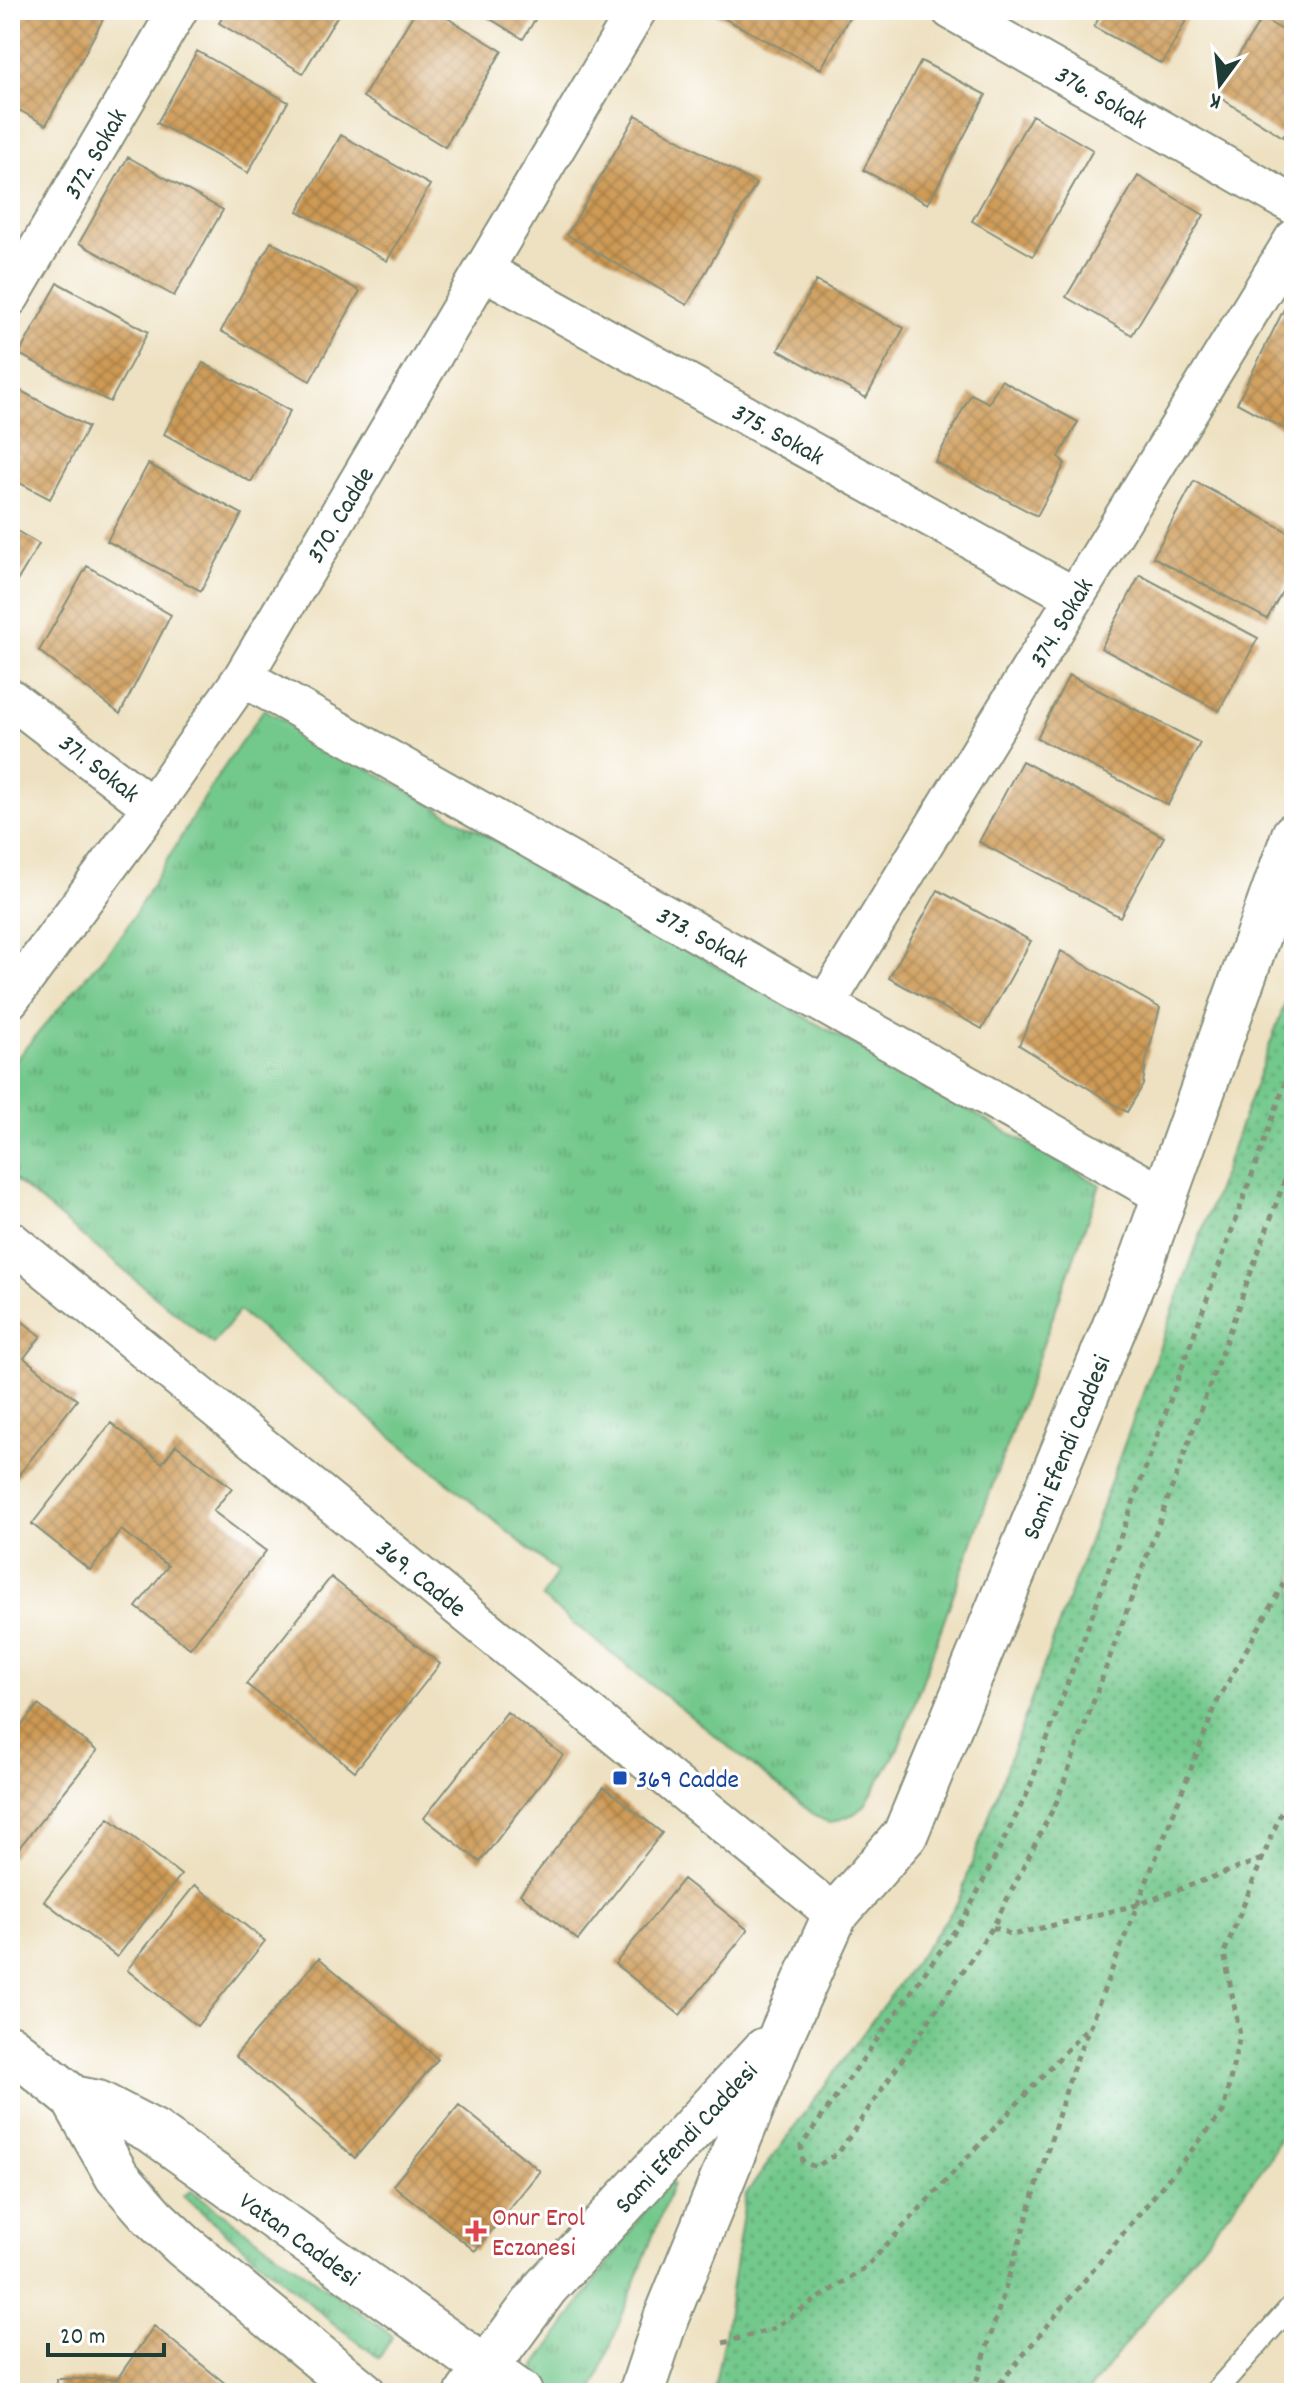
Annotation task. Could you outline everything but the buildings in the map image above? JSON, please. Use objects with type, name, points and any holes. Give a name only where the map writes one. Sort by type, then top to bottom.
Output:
[{"type":"main road","name":"Sami Efendi Caddesi","points":[[641,2393],[666,2318],[783,2031],[835,1915],[905,1835],[1130,1289],[1294,835]]},
{"type":"main road","name":"Sami Efendi Caddesi","points":[[491,2385],[546,2287],[783,2031]]},
{"type":"main road","name":"Vatan Caddesi","points":[[10,2047],[73,2098],[117,2176],[153,2217],[363,2393]]},
{"type":"main road","name":"Vatan Caddesi","points":[[73,2098],[98,2103],[154,2132],[491,2385]]},
{"type":"street","name":"372. Sokak","points":[[10,297],[178,10]]},
{"type":"street","name":"370. Cadde","points":[[10,999],[152,807],[243,677],[637,10]]},
{"type":"street","name":"376. Sokak","points":[[951,10],[1294,205]]},
{"type":"street","name":"374. Sokak","points":[[825,1005],[1294,239]]},
{"type":"street","name":"375. Sokak","points":[[483,270],[1075,597]]},
{"type":"street","name":"373. Sokak","points":[[243,677],[1164,1196]]},
{"type":"street","name":"371. Sokak","points":[[10,698],[152,807]]},
{"type":"street","name":"369. Cadde","points":[[10,1240],[835,1915]]},
{"type":"lane","points":[[1214,2393],[1294,2303]]},
{"type":"path","points":[[1294,1059],[1028,1792],[966,1915],[801,2146],[803,2162],[816,2167],[839,2152],[993,1927],[1057,1801],[1294,1155]]},
{"type":"path","points":[[973,2393],[1072,2071],[1090,2024],[1218,1700],[1294,1565]]},
{"type":"path","points":[[992,2393],[1223,2112],[1240,2035],[1224,1953],[1294,1781]]},
{"type":"path","points":[[993,1927],[1012,1935],[1137,1905],[1262,1859]]},
{"type":"path","points":[[723,2343],[772,2329],[866,2267],[1090,2024]]},
{"type":"green space","points":[[264,709],[1100,1185],[898,1749],[865,1805],[854,1814],[830,1823],[817,1817],[542,1598],[557,1572],[239,1311],[213,1344],[10,1176],[10,1066],[124,932],[214,782]]},
{"type":"green space","points":[[1294,978],[1294,2109],[1269,2160],[1087,2393],[713,2393],[746,2194],[957,1904]]},
{"type":"green space","points":[[666,2180],[673,2184],[592,2393],[553,2393],[529,2376]]},
{"type":"green space","points":[[191,2191],[393,2336],[379,2358],[183,2196]]},
{"type":"place","name":"369 Cadde","points":[[620,1778]]},
{"type":"place","name":"Onur Erol Eczanesi","points":[[476,2231]]}]
